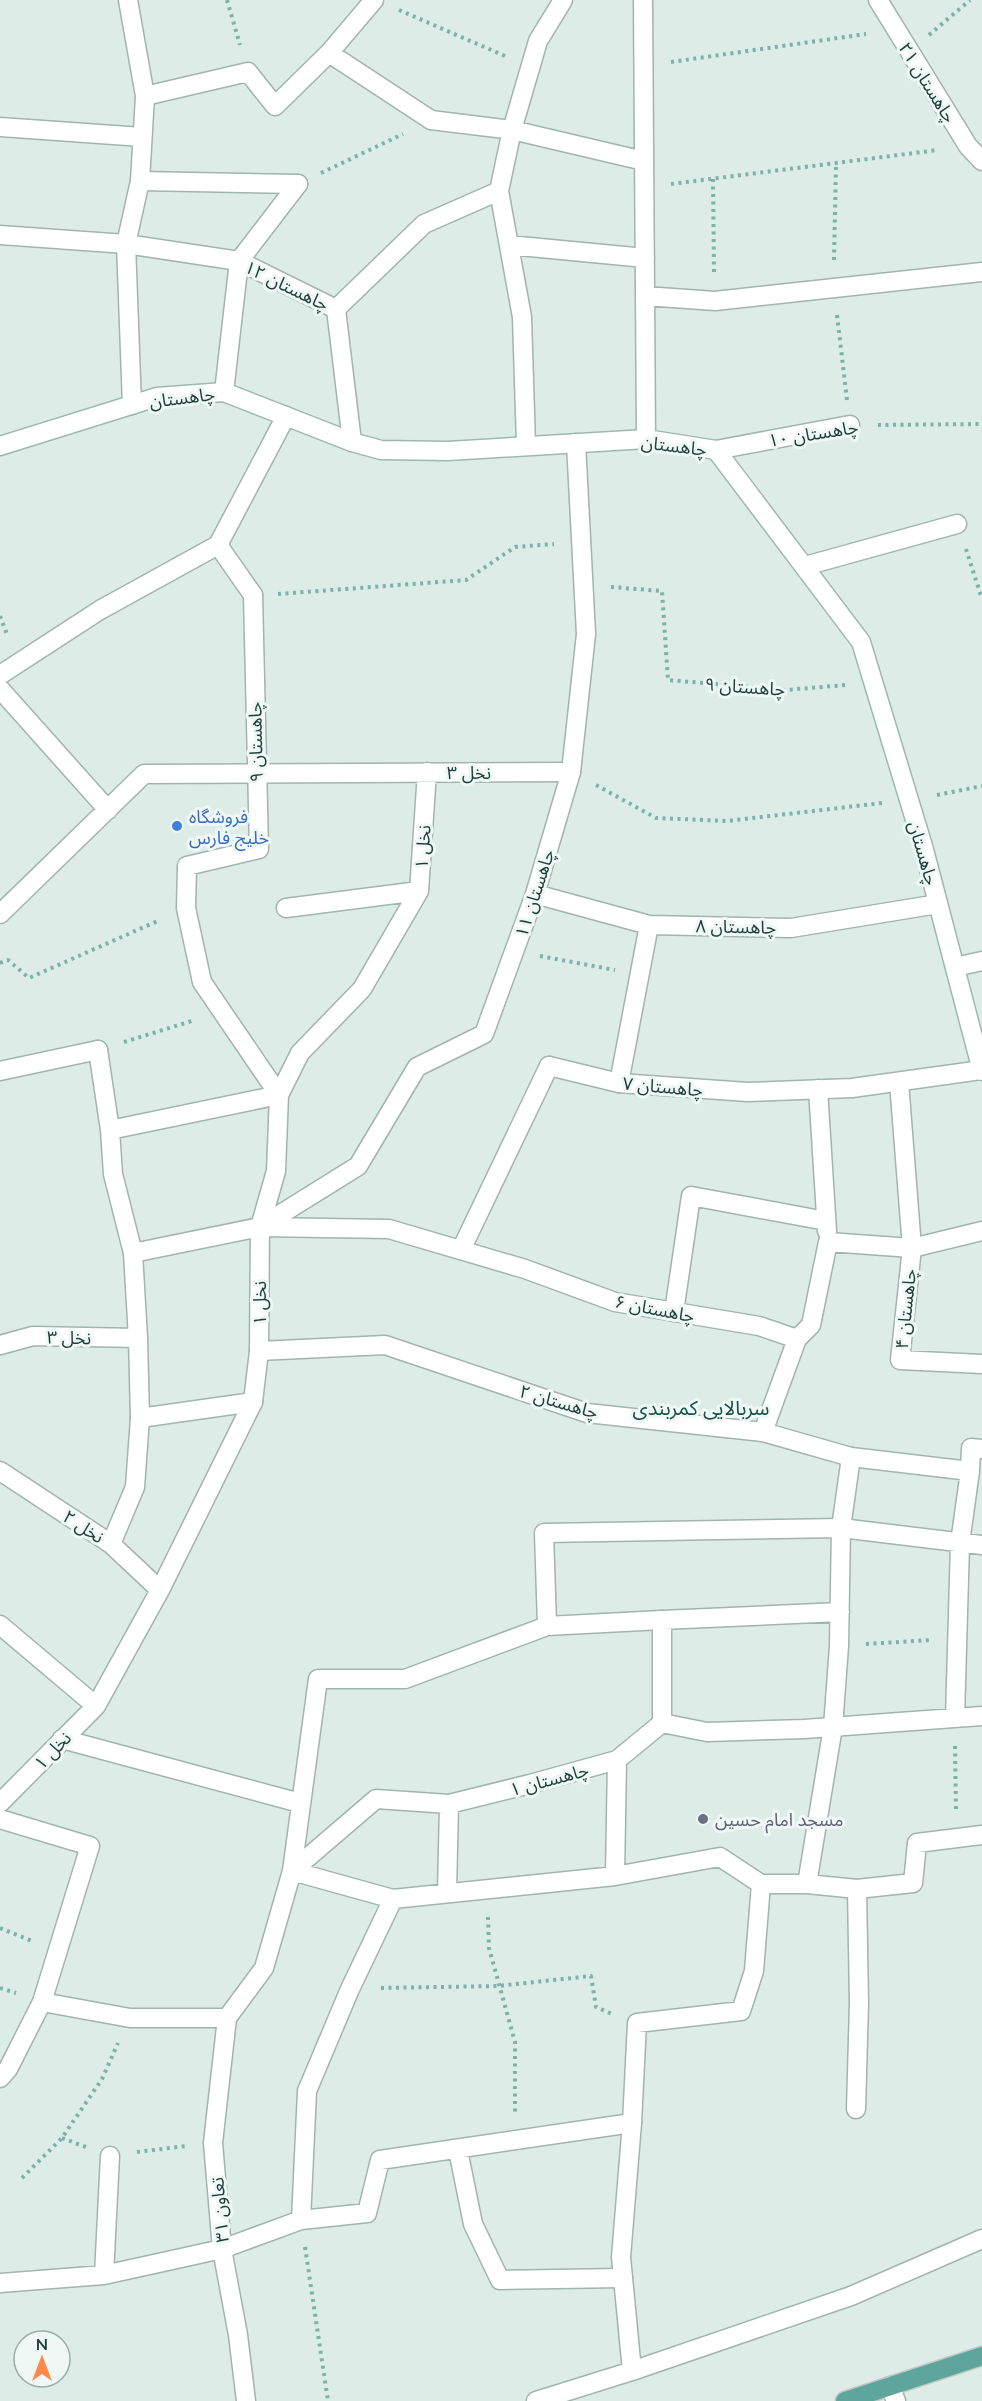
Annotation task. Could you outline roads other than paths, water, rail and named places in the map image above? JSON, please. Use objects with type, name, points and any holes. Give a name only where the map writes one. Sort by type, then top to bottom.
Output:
[{"type":"main road","points":[[845,2401],[893,2394],[982,2356]]},
{"type":"street","points":[[128,0],[145,96],[140,181],[126,244],[132,405]]},
{"type":"street","points":[[145,96],[222,80],[248,72],[275,106],[329,53],[374,0]]},
{"type":"street","points":[[526,445],[522,317],[499,191],[512,130],[538,41],[563,0]]},
{"type":"street","points":[[643,0],[646,439]]},
{"type":"street","name":"چاهستان ۲۱","points":[[878,0],[968,146],[982,161]]},
{"type":"street","points":[[329,53],[431,120],[512,130],[644,161]]},
{"type":"street","points":[[0,127],[142,137]]},
{"type":"street","points":[[140,181],[298,184],[239,261],[224,392]]},
{"type":"street","name":"چاهستان ۱۲","points":[[0,235],[126,244],[239,261],[336,309],[424,224],[499,191]]},
{"type":"street","points":[[509,245],[645,258]]},
{"type":"street","points":[[645,296],[715,301],[982,272]]},
{"type":"street","points":[[336,309],[352,442]]},
{"type":"street","name":"چاهستان","points":[[0,446],[157,397],[224,392],[352,442],[381,450],[448,451],[646,439],[716,450],[861,642],[909,800],[982,1071]]},
{"type":"street","points":[[0,675],[100,610],[219,545],[286,416]]},
{"type":"street","name":"چاهستان ۱۰","points":[[716,450],[850,425]]},
{"type":"street","name":"چاهستان ۱۱","points":[[260,1227],[358,1166],[417,1067],[484,1034],[535,894],[571,772],[586,634],[576,443]]},
{"type":"street","points":[[805,566],[957,524]]},
{"type":"street","name":"چاهستان ۹","points":[[219,545],[254,595],[259,849],[187,866],[186,908],[202,982],[279,1095]]},
{"type":"street","points":[[0,689],[108,810]]},
{"type":"street","name":"نخل ۱","points":[[0,1803],[96,1706],[160,1590],[254,1402],[259,1351],[260,1227],[276,1171],[279,1095],[300,1053],[362,989],[419,891],[427,772]]},
{"type":"street","name":"نخل ۳","points":[[0,914],[144,774],[571,772]]},
{"type":"street","points":[[286,908],[419,891]]},
{"type":"street","name":"چاهستان ۸","points":[[535,894],[649,925],[791,928],[938,904]]},
{"type":"street","points":[[620,1083],[649,925]]},
{"type":"street","points":[[955,967],[982,962]]},
{"type":"street","points":[[0,1071],[98,1050],[110,1130],[112,1174],[133,1254],[138,1338],[140,1418],[135,1487],[111,1544]]},
{"type":"street","name":"چاهستان ۷","points":[[461,1250],[549,1066],[620,1083],[748,1092],[852,1088],[982,1071]]},
{"type":"street","points":[[899,1082],[912,1248]]},
{"type":"street","points":[[763,1432],[797,1339],[811,1324],[828,1242],[818,1089]]},
{"type":"street","points":[[110,1130],[279,1095]]},
{"type":"street","points":[[674,1312],[691,1196],[826,1221]]},
{"type":"street","points":[[133,1254],[260,1227]]},
{"type":"street","name":"چاهستان ۶","points":[[260,1227],[388,1229],[525,1269],[615,1302],[759,1326],[797,1339]]},
{"type":"street","points":[[828,1242],[912,1248],[982,1231]]},
{"type":"street","name":"چاهستان ۴","points":[[912,1248],[900,1359],[982,1364]]},
{"type":"street","name":"نخل ۳","points":[[0,1345],[33,1336],[138,1338]]},
{"type":"street","name":"چاهستان ۲","points":[[259,1351],[385,1345],[587,1413],[763,1432],[851,1457],[970,1472]]},
{"type":"street","points":[[140,1418],[254,1402]]},
{"type":"street","points":[[955,1718],[960,1543],[971,1448],[982,1449]]},
{"type":"street","points":[[807,1884],[834,1727],[839,1646],[841,1528],[851,1457]]},
{"type":"street","name":"نخل ۲","points":[[0,1471],[111,1544],[160,1590]]},
{"type":"street","points":[[548,1626],[544,1533],[841,1528],[982,1545]]},
{"type":"street","points":[[42,2002],[130,2018],[227,2018],[264,1968],[292,1871],[318,1679],[405,1679],[548,1626],[840,1612]]},
{"type":"street","points":[[662,1620],[662,1723],[707,1732],[834,1727],[982,1716]]},
{"type":"street","points":[[0,1625],[96,1706]]},
{"type":"street","name":"چاهستان ۱","points":[[292,1871],[376,1798],[449,1804],[617,1760],[662,1723]]},
{"type":"street","points":[[62,1739],[300,1803]]},
{"type":"street","points":[[615,1876],[617,1760]]},
{"type":"street","points":[[447,1893],[449,1804]]},
{"type":"street","points":[[0,1819],[90,1846],[42,2002],[8,2069],[0,2078]]},
{"type":"street","points":[[292,1871],[393,1899],[615,1876],[720,1857],[761,1884],[807,1884],[857,1888],[913,1883],[917,1843],[982,1835]]},
{"type":"street","points":[[632,2371],[621,2257],[637,2023],[741,2011],[754,1971],[761,1884]]},
{"type":"street","points":[[856,2109],[859,2004],[857,1888]]},
{"type":"street","points":[[301,2220],[308,2091],[350,1989],[393,1899]]},
{"type":"street","name":"تعاون ۳۱","points":[[227,2018],[213,2143],[222,2249],[238,2335],[246,2401]]},
{"type":"street","points":[[0,2283],[104,2275],[222,2249],[301,2220],[367,2213],[380,2160],[632,2122]]},
{"type":"street","points":[[458,2150],[473,2224],[500,2280],[623,2278]]},
{"type":"street","points":[[104,2275],[110,2156]]},
{"type":"street","points":[[536,2401],[632,2371],[851,2296],[982,2240]]},
{"type":"place","name":"فروشگاه خلیج فارس","points":[[177,826]]},
{"type":"place","name":"مسجد امام حسین","points":[[703,1819]]},
{"type":"district","name":"سربالایی کمربندی","points":[[701,1407]]}]
